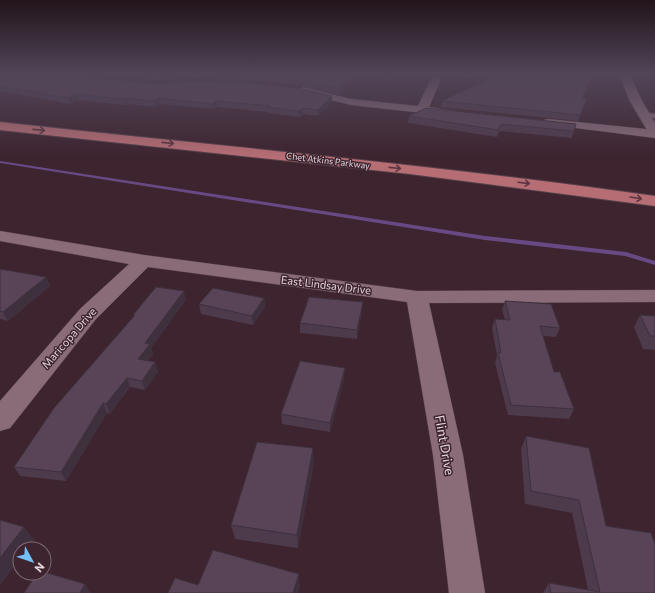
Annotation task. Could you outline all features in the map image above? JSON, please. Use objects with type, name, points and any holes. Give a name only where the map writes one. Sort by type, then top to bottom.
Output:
[{"type":"highway","name":"Chet Atkins Parkway","points":[[0,113],[590,178]]},
{"type":"highway","name":"Chet Atkins Parkway","points":[[0,126],[615,188],[655,187]]},
{"type":"highway","name":"Chet Atkins Parkway","points":[[615,188],[655,201]]},
{"type":"street","points":[[347,102],[460,113]]},
{"type":"street","points":[[422,110],[426,102]]},
{"type":"street","points":[[535,121],[655,134],[650,115],[642,102]]},
{"type":"street","name":"East Lindsay Drive","points":[[0,236],[144,262],[417,297],[655,296]]},
{"type":"street","name":"Maricopa Drive","points":[[0,420],[88,314],[144,262]]},
{"type":"street","name":"Flint Drive","points":[[417,297],[448,455],[467,593]]},
{"type":"building","points":[[191,102],[215,102],[212,104]]},
{"type":"building","points":[[223,102],[326,102],[318,110],[303,108],[299,111],[268,107],[270,106]]},
{"type":"building","points":[[449,102],[586,102],[580,115]]},
{"type":"building","points":[[426,108],[576,124],[574,131],[501,124],[498,130],[409,116]]},
{"type":"building","points":[[0,269],[46,277],[3,312],[0,311]]},
{"type":"building","points":[[156,287],[184,291],[145,343],[150,344],[138,359],[155,362],[142,381],[127,378],[106,404],[103,403],[61,472],[14,467],[54,408],[135,315],[133,315]]},
{"type":"building","points":[[213,288],[264,298],[252,316],[199,304]]},
{"type":"building","points":[[309,297],[363,302],[357,330],[300,323]]},
{"type":"building","points":[[505,301],[551,304],[560,328],[540,326],[554,372],[560,372],[574,409],[511,405],[498,353],[501,353],[495,319],[510,320]]},
{"type":"building","points":[[640,315],[655,316],[655,336],[650,336]]},
{"type":"building","points":[[300,361],[345,368],[330,423],[281,414]]},
{"type":"building","points":[[526,436],[589,448],[606,526],[651,533],[655,544],[655,593],[551,593],[549,583],[600,592],[579,500],[531,491]]},
{"type":"building","points":[[257,442],[313,448],[297,535],[231,525]]},
{"type":"building","points":[[0,520],[24,527],[12,541],[0,558]]},
{"type":"building","points":[[213,550],[299,574],[293,593],[168,593],[175,578],[198,585]]},
{"type":"building","points":[[52,574],[85,584],[80,593],[24,593],[32,581],[52,581]]},
{"type":"waterway","points":[[0,162],[485,238],[626,254],[655,263]]}]
